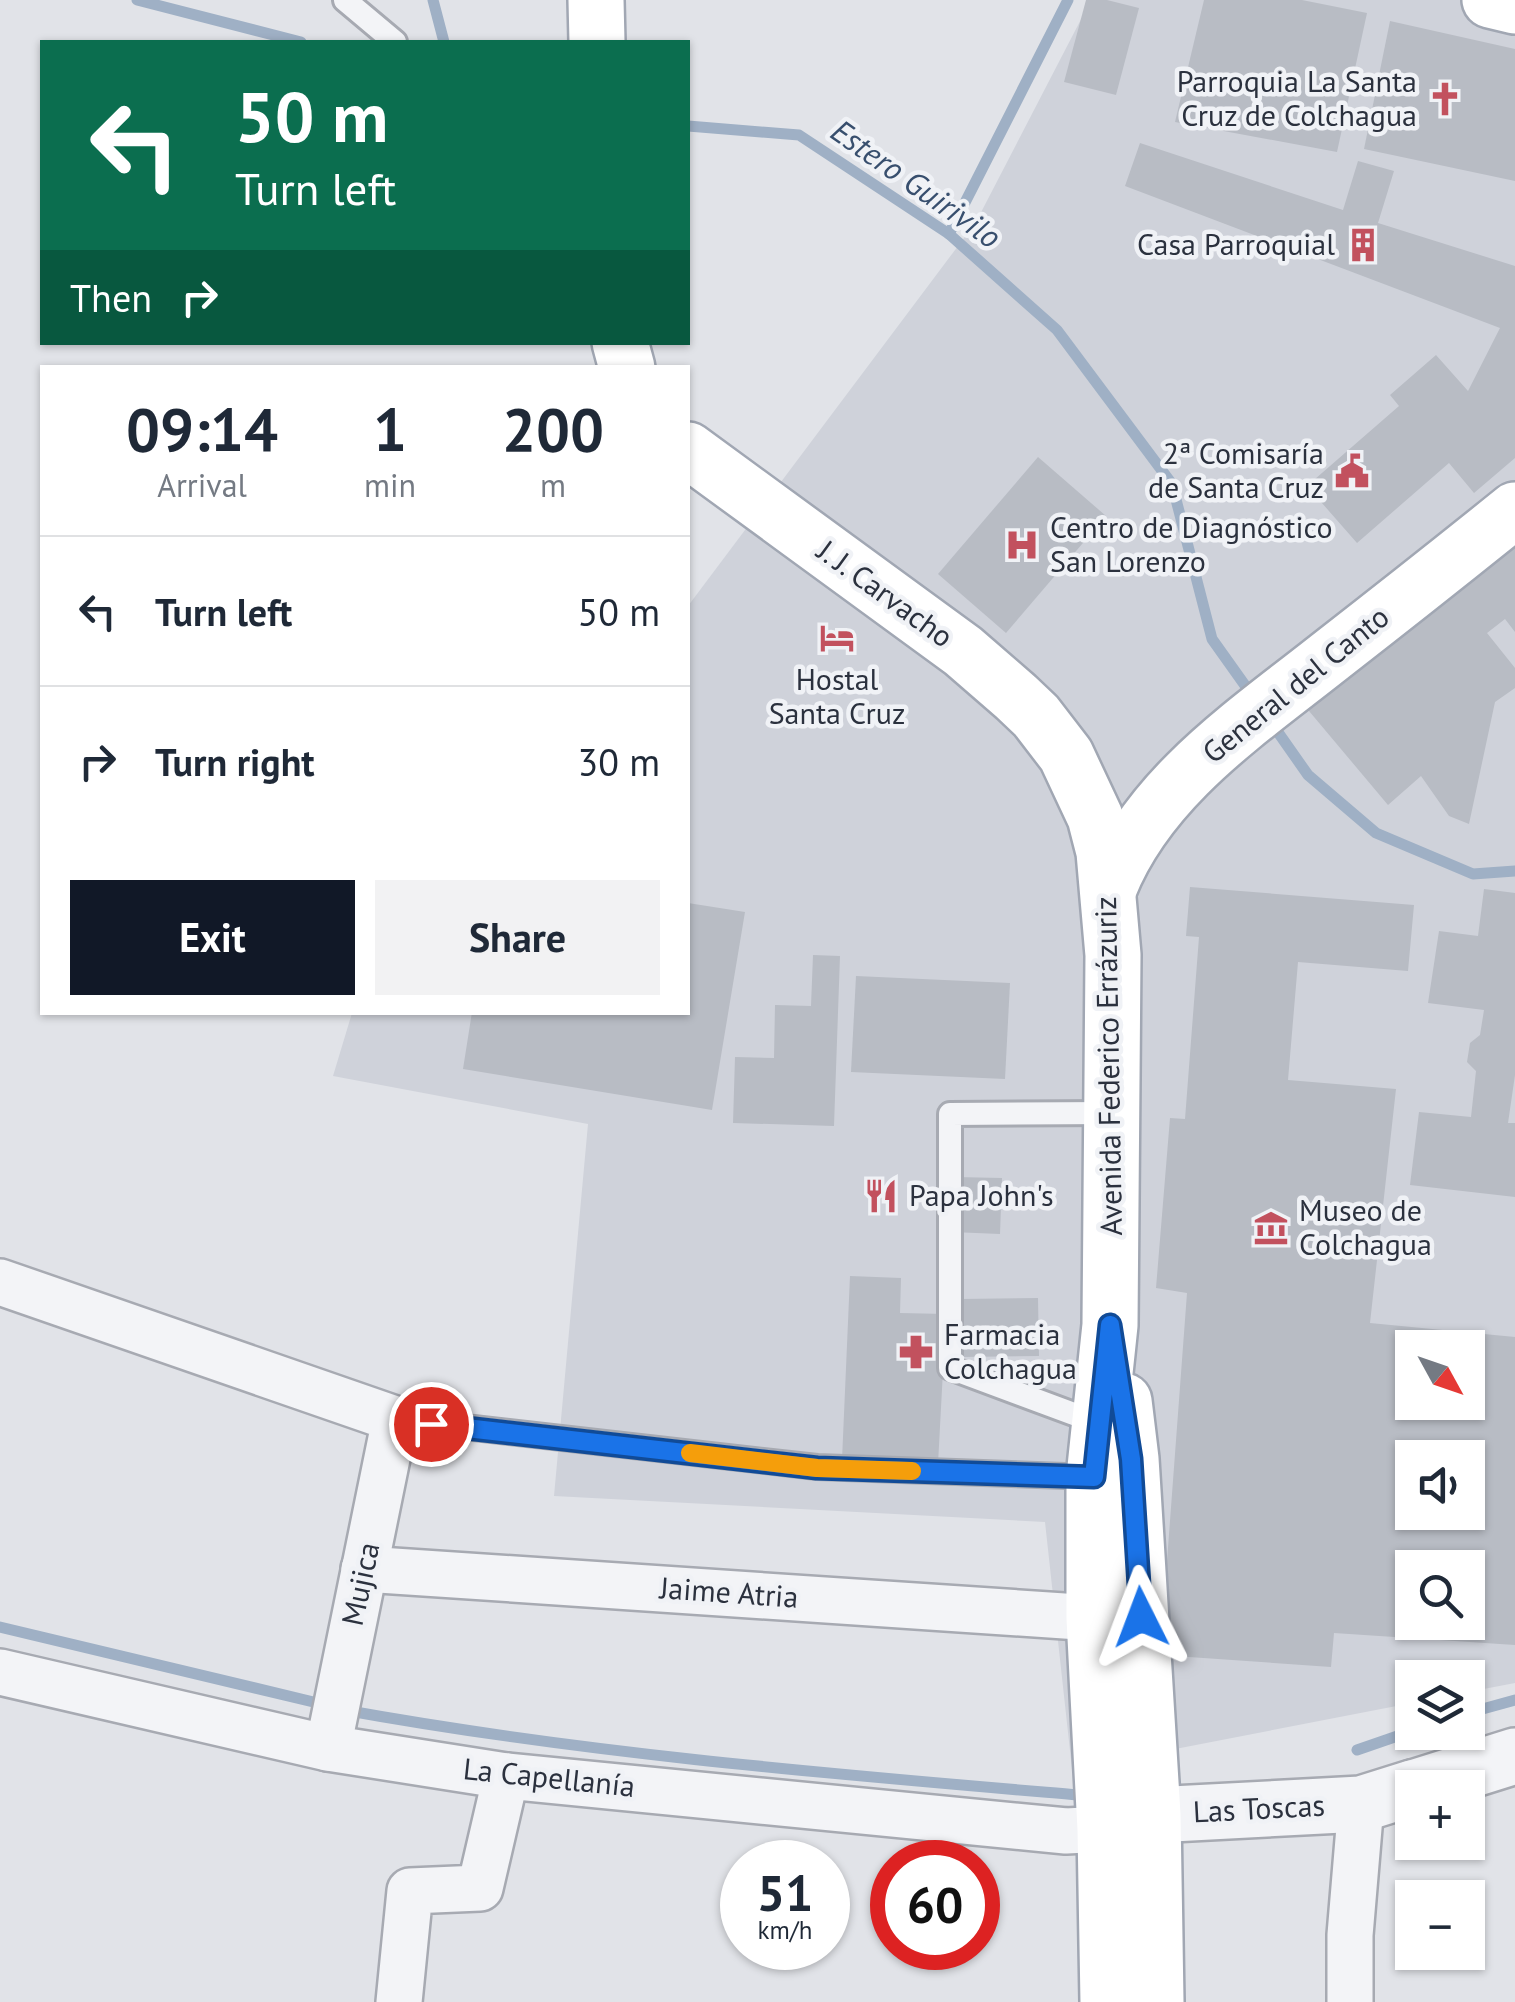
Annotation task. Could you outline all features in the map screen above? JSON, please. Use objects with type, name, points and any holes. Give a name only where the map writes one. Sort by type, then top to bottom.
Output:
[{"type":"main road","points":[[596,0],[598,40]]},
{"type":"main road","points":[[1490,0],[1515,6]]},
{"type":"main road","name":"J. J. Carvacho","points":[[690,451],[964,652],[1036,716],[1066,754]]},
{"type":"main road","name":"General del Canto","points":[[1108,888],[1128,845],[1196,766],[1515,510]]},
{"type":"main road","points":[[1066,754],[1103,773],[1144,782],[1177,777],[1196,766]]},
{"type":"main road","name":"Avenida Federico Errázuriz","points":[[1066,754],[1095,817],[1108,888],[1113,955],[1110,1325],[1094,1477],[1094,1618],[1156,2002]]},
{"type":"main road","name":"Avenida Federico Errázuriz","points":[[1108,2002],[1129,1822],[1131,1459],[1110,1325]]},
{"type":"street","points":[[0,1282],[394,1420]]},
{"type":"street","name":"Mujica","points":[[332,1722],[394,1420]]},
{"type":"street","name":"Jaime Atria","points":[[364,1569],[1094,1618]]},
{"type":"street","name":"La Capellanía","points":[[0,1672],[332,1722],[506,1776],[1066,1831],[1129,1822]]},
{"type":"street","name":"Las Toscas","points":[[1470,1770],[1515,1756]]},
{"type":"street","points":[[399,2002],[410,1890],[480,1888],[506,1776]]},
{"type":"street","name":"Las Toscas","points":[[1129,1822],[1361,1804],[1395,1794]]},
{"type":"street","points":[[1350,2002],[1350,1935],[1361,1804]]},
{"type":"lane","points":[[344,0],[393,40]]},
{"type":"lane","points":[[1098,1423],[950,1368],[950,1114],[1112,1113]]},
{"type":"lane","points":[[394,1420],[817,1468],[1094,1477]]},
{"type":"shaded area","points":[[1091,0],[1515,0],[1515,1683],[1485,1689],[1485,1660],[1395,1660],[1395,1706],[1072,1769],[1045,1522],[554,1496],[588,1124],[333,1076],[351,1015],[690,1015],[690,603],[976,222]]},
{"type":"building","points":[[1086,0],[1107,0],[1139,8],[1116,95],[1064,82]]},
{"type":"building","points":[[1204,0],[1302,0],[1367,13],[1337,152],[1175,122]]},
{"type":"building","name":"Parroquia La Santa Cruz de Colchagua","points":[[1390,21],[1515,49],[1515,181],[1364,149]]},
{"type":"building","points":[[1140,143],[1343,210],[1358,161],[1394,171],[1378,223],[1515,266],[1515,458],[1474,493],[1449,463],[1357,543],[1307,486],[1399,406],[1390,395],[1436,355],[1468,391],[1500,328],[1125,186]]},
{"type":"building","name":"Centro de Diagnóstico San Lorenzo","points":[[1038,457],[1106,516],[1006,633],[938,574]]},
{"type":"building","points":[[1515,534],[1515,632],[1505,619],[1487,633],[1515,668],[1515,688],[1495,702],[1469,824],[1449,816],[1421,776],[1388,805],[1304,705]]},
{"type":"building","name":"Museo de Colchagua","points":[[1190,887],[1414,905],[1408,971],[1298,962],[1288,1080],[1396,1089],[1370,1323],[1442,1330],[1395,1330],[1395,1420],[1485,1420],[1485,1334],[1515,1337],[1515,1645],[1440,1640],[1485,1640],[1485,1550],[1395,1550],[1395,1637],[1334,1633],[1331,1667],[1160,1655],[1187,1293],[1156,1288],[1170,1118],[1185,1119],[1199,937],[1186,936]]},
{"type":"building","points":[[1484,889],[1515,893],[1515,1075],[1508,1123],[1515,1123],[1515,1197],[1410,1185],[1419,1112],[1471,1117],[1476,1071],[1467,1062],[1470,1043],[1480,1035],[1484,1010],[1428,1003],[1439,931],[1478,936]]},
{"type":"building","points":[[690,903],[745,912],[712,1110],[463,1069],[472,1015],[690,1015]]},
{"type":"building","points":[[813,955],[840,956],[834,1126],[733,1123],[735,1057],[774,1058],[775,1005],[811,1006]]},
{"type":"building","points":[[856,976],[1010,983],[1005,1079],[851,1072]]},
{"type":"building","points":[[955,1177],[1002,1178],[1000,1234],[952,1232]]},
{"type":"building","points":[[850,1276],[901,1278],[900,1313],[946,1314],[938,1464],[842,1460]]},
{"type":"building","points":[[1038,1298],[1039,1356],[961,1357],[960,1299]]},
{"type":"waterway","name":"Estero Guirivilo","points":[[137,0],[293,40]]},
{"type":"waterway","points":[[433,0],[443,40]]},
{"type":"waterway","points":[[949,234],[1068,0]]},
{"type":"waterway","name":"Estero Guirivilo","points":[[690,126],[799,135],[949,234],[1057,330],[1172,484],[1212,639],[1254,698]]},
{"type":"waterway","name":"Estero Guirivilo","points":[[1270,721],[1308,775],[1376,833],[1473,874],[1515,871]]},
{"type":"waterway","points":[[0,1627],[326,1705]]},
{"type":"waterway","points":[[1485,1708],[1515,1700]]},
{"type":"waterway","points":[[344,1710],[618,1751],[1078,1795]]},
{"type":"waterway","points":[[1357,1750],[1395,1737]]},
{"type":"slow traffic","points":[[690,1453],[817,1468],[912,1471]]},
{"type":"place","name":"Parroquia La Santa Cruz de Colchagua","points":[[1445,99]]},
{"type":"place","name":"Casa Parroquial","points":[[1363,245]]},
{"type":"place","name":"2ª Comisaría de Santa Cruz","points":[[1352,471]]},
{"type":"place","name":"Centro de Diagnóstico San Lorenzo","points":[[1022,545]]},
{"type":"place","name":"Hostal Santa Cruz","points":[[837,638]]},
{"type":"place","name":"Papa John's","points":[[881,1196]]},
{"type":"place","name":"Museo de Colchagua","points":[[1271,1228]]},
{"type":"place","name":"Farmacia Colchagua","points":[[916,1352]]},
{"type":"route","points":[[431,1424],[817,1468],[1094,1477],[1110,1325],[1131,1459],[1141,1617]]}]
